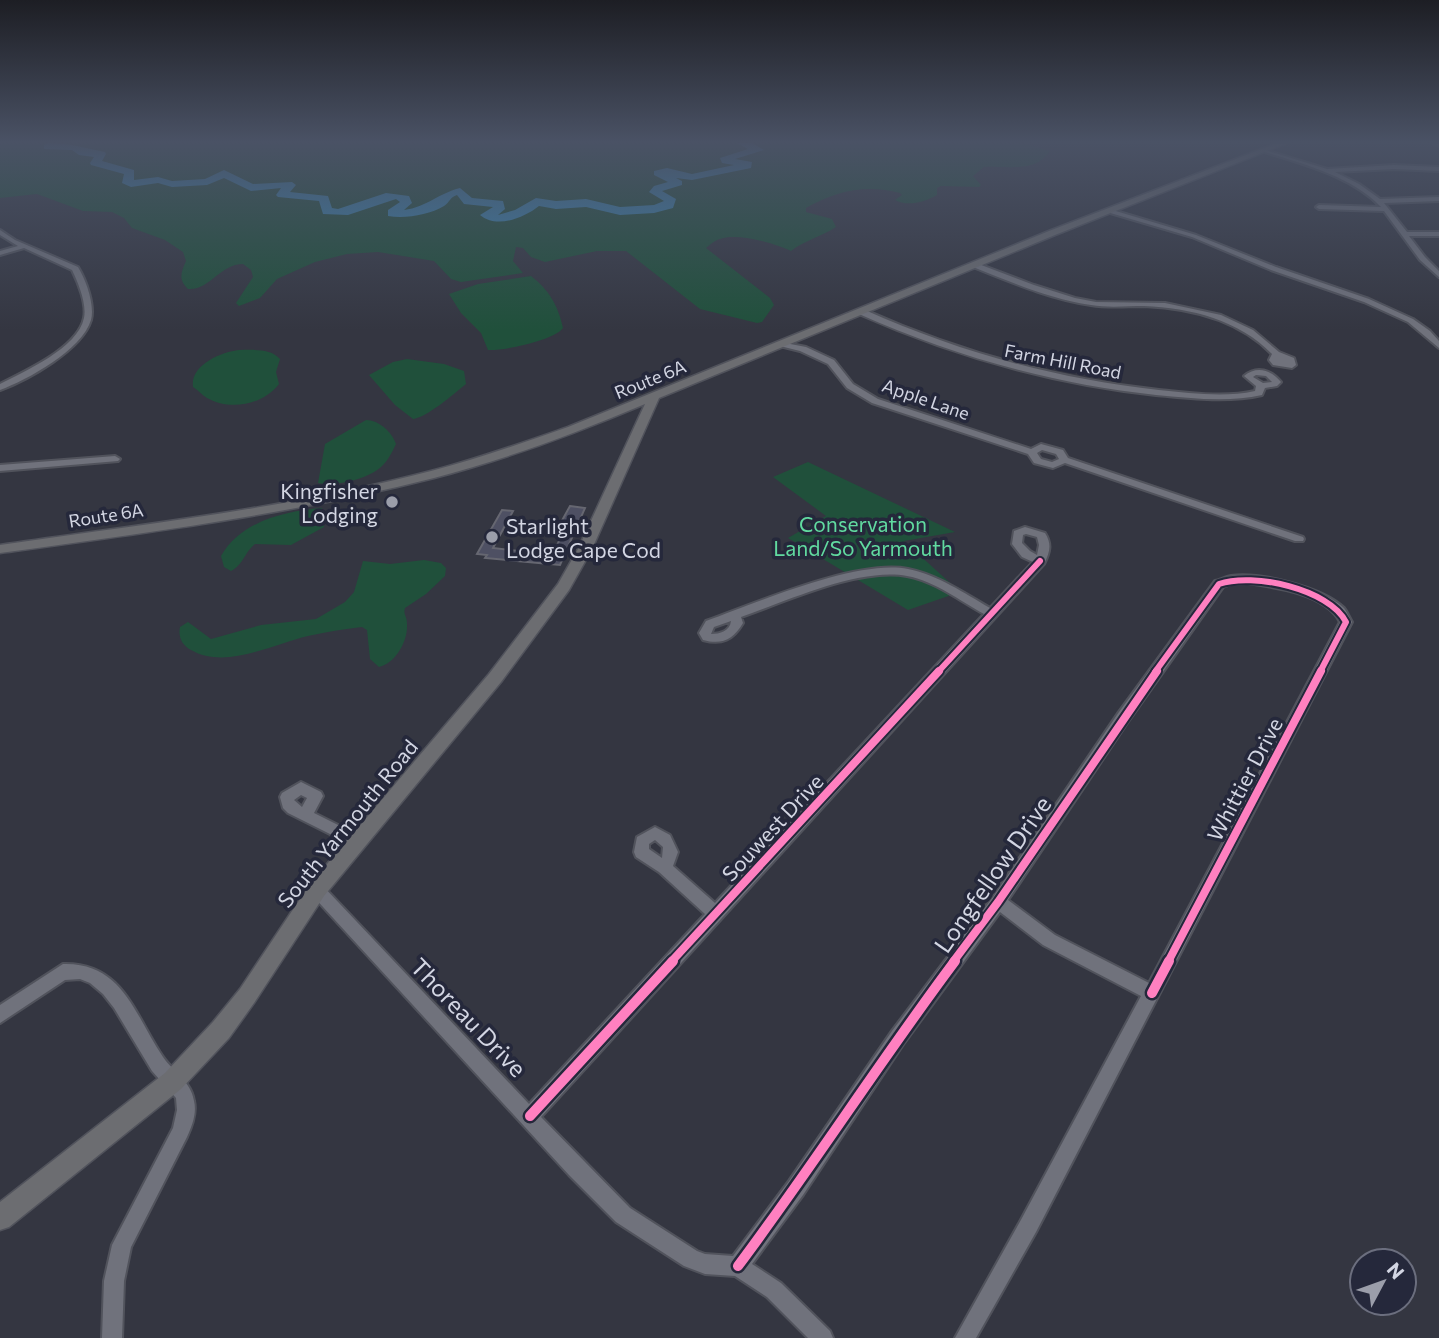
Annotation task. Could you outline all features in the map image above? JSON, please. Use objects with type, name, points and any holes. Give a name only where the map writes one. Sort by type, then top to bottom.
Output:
[{"type":"main road","name":"Route 6A","points":[[0,549],[249,511],[367,489],[518,450],[1124,205]]},
{"type":"main road","name":"South Yarmouth Road","points":[[0,1218],[173,1081],[221,1030],[247,996],[317,890],[495,678],[570,578],[654,397]]},
{"type":"street","points":[[1383,205],[1439,275]]},
{"type":"street","points":[[1319,207],[1387,209]]},
{"type":"street","points":[[1109,211],[1220,245],[1277,270],[1365,301],[1414,324],[1431,336],[1439,346]]},
{"type":"street","points":[[0,387],[55,358],[82,329],[88,317],[75,269],[24,246],[1,232]]},
{"type":"street","points":[[1405,234],[1439,234]]},
{"type":"street","points":[[0,253],[24,246]]},
{"type":"street","points":[[976,265],[1088,303],[1164,306],[1206,314],[1251,331],[1276,354]]},
{"type":"street","name":"Farm Hill Road","points":[[862,312],[935,345],[973,358],[1077,382],[1153,392],[1229,396],[1259,393],[1261,385]]},
{"type":"street","name":"Apple Lane","points":[[783,344],[803,349],[831,362],[850,386],[875,401],[1032,452],[1041,447],[1052,448],[1063,454],[1064,460]]},
{"type":"street","name":"Apple Lane","points":[[1032,452],[1034,458],[1047,465],[1058,464],[1064,460]]},
{"type":"street","points":[[0,468],[115,459]]},
{"type":"street","name":"Apple Lane","points":[[1064,460],[1299,539]]},
{"type":"street","name":"Souwest Drive","points":[[530,1116],[1040,561]]},
{"type":"street","points":[[735,615],[840,581],[885,571],[920,576],[993,614]]},
{"type":"street","name":"Longfellow Drive","points":[[738,1266],[796,1188],[898,1037],[998,902],[1124,716],[1219,584],[1236,578],[1314,594]]},
{"type":"street","name":"Whittier Drive","points":[[965,1338],[1029,1225],[1346,622],[1340,609],[1314,594]]},
{"type":"street","points":[[305,814],[357,841]]},
{"type":"street","points":[[664,867],[715,913]]},
{"type":"street","name":"Thoreau Drive","points":[[317,890],[623,1215],[691,1259],[705,1264],[738,1266],[774,1290],[823,1338]]},
{"type":"street","points":[[998,902],[1049,940],[1152,993]]},
{"type":"street","points":[[0,1015],[52,977],[75,969],[96,975],[113,991],[159,1067],[185,1097],[186,1113],[181,1131],[122,1245],[114,1280],[112,1338]]},
{"type":"green space","points":[[68,205],[811,205],[806,208],[806,212],[832,219],[836,227],[791,251],[766,242],[736,237],[716,240],[706,248],[770,298],[774,305],[762,322],[757,323],[700,309],[626,251],[597,251],[545,262],[531,257],[523,248],[516,247],[513,261],[523,273],[461,282],[451,279],[434,261],[378,252],[347,254],[315,262],[277,279],[260,298],[239,306],[236,303],[253,277],[251,270],[243,264],[228,268],[202,286],[188,289],[182,279],[186,261],[183,252],[165,240],[132,228],[124,218],[112,212],[83,211]]},
{"type":"green space","points":[[531,276],[552,299],[563,328],[550,337],[528,344],[488,350],[481,333],[461,313],[449,294],[478,284]]},
{"type":"green space","points":[[239,350],[267,351],[280,359],[276,372],[279,384],[272,391],[255,401],[236,405],[216,402],[193,387],[193,379],[201,366],[216,357]]},
{"type":"green space","points":[[407,359],[444,364],[464,371],[466,384],[432,410],[413,419],[395,405],[369,375],[393,362]]},
{"type":"green space","points":[[366,420],[380,424],[396,444],[386,462],[360,478],[342,483],[318,483],[325,444]]},
{"type":"green space","name":"Conservation Land/So Yarmouth","points":[[808,462],[955,532],[904,541],[960,592],[908,610],[788,538],[826,516],[773,477]]},
{"type":"green space","points":[[322,508],[324,527],[291,545],[255,544],[231,571],[224,567],[221,556],[240,534],[252,526],[279,515]]},
{"type":"green space","points":[[424,560],[441,563],[446,568],[445,576],[426,594],[405,608],[407,631],[403,644],[391,661],[379,667],[370,659],[367,630],[362,627],[308,636],[250,654],[219,657],[191,650],[180,637],[180,627],[188,622],[211,639],[261,625],[316,619],[345,602],[354,592],[363,561],[390,564]]},
{"type":"building","name":"Starlight Lodge Cape Cod","points":[[570,506],[585,508],[560,565],[485,558],[487,555],[477,554],[502,510],[513,511],[493,548],[553,555],[565,527],[559,526]]},
{"type":"waterway","points":[[326,205],[327,211],[338,213],[364,205]]},
{"type":"waterway","points":[[403,205],[392,213],[411,213],[434,205]]},
{"type":"waterway","points":[[499,205],[499,209],[486,215],[505,217],[520,213],[532,205]]},
{"type":"waterway","points":[[596,205],[620,211],[667,205]]},
{"type":"cycle path","points":[[530,1116],[1040,561]]},
{"type":"cycle path","points":[[738,1266],[796,1188],[898,1037],[998,902],[1124,716],[1219,584],[1230,580],[1267,582],[1310,594],[1328,602],[1341,612],[1346,622],[1152,993]]},
{"type":"place","name":"Kingfisher Lodging","points":[[392,502]]},
{"type":"place","name":"Starlight Lodge Cape Cod","points":[[492,537]]}]
